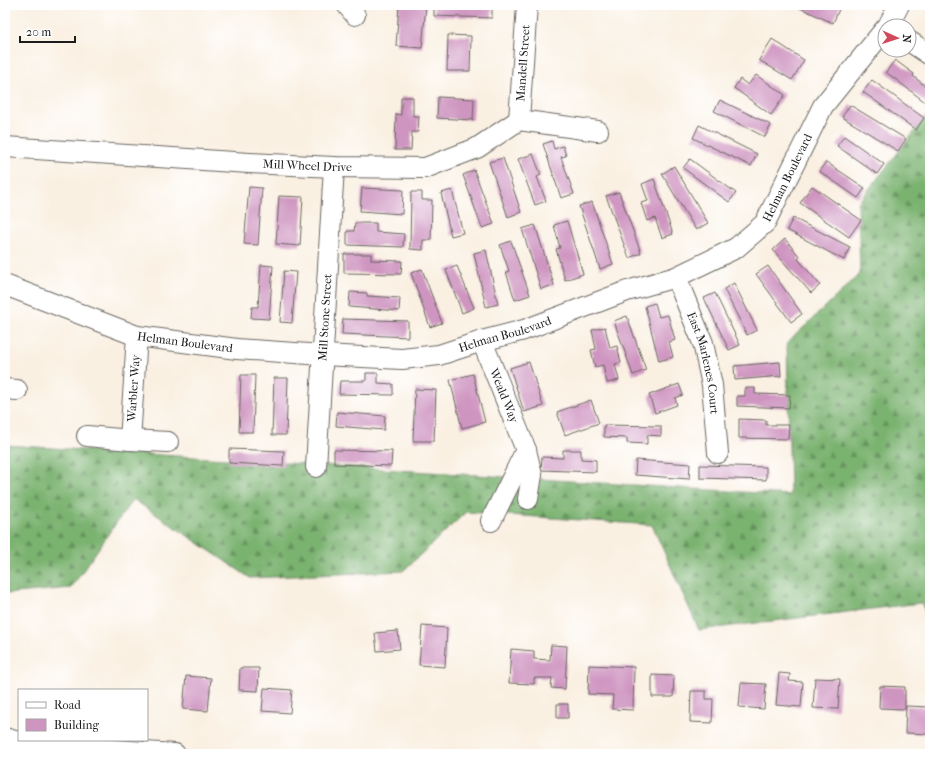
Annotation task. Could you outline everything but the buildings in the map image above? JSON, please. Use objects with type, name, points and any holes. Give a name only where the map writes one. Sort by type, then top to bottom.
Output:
[{"type":"street","name":"Mandell Street","points":[[519,120],[527,5]]},
{"type":"street","points":[[892,18],[899,5]]},
{"type":"street","name":"Helman Boulevard","points":[[5,285],[137,336],[237,349],[323,355],[402,358],[439,355],[482,341],[524,330],[627,291],[676,277],[736,248],[765,223],[823,106],[877,39]]},
{"type":"street","points":[[917,46],[930,55]]},
{"type":"street","points":[[519,120],[598,131]]},
{"type":"street","name":"Mill Wheel Drive","points":[[5,147],[249,163],[334,167],[425,168],[477,148],[519,120]]},
{"type":"street","name":"Mill Stone Street","points":[[316,467],[334,167]]},
{"type":"street","name":"East Marlenes Court","points":[[676,277],[703,343],[712,385],[718,453]]},
{"type":"street","name":"Warbler Way","points":[[130,440],[137,336]]},
{"type":"street","name":"Weald Way","points":[[482,341],[526,450],[532,475],[528,499]]},
{"type":"street","points":[[87,436],[168,442]]},
{"type":"street","points":[[491,521],[526,450]]},
{"type":"street","points":[[5,738],[26,744],[176,754]]},
{"type":"green space","points":[[930,112],[930,622],[921,603],[699,630],[652,525],[466,512],[403,571],[250,578],[133,499],[71,588],[5,594],[5,445],[790,495],[787,343],[860,274],[858,203]]}]
